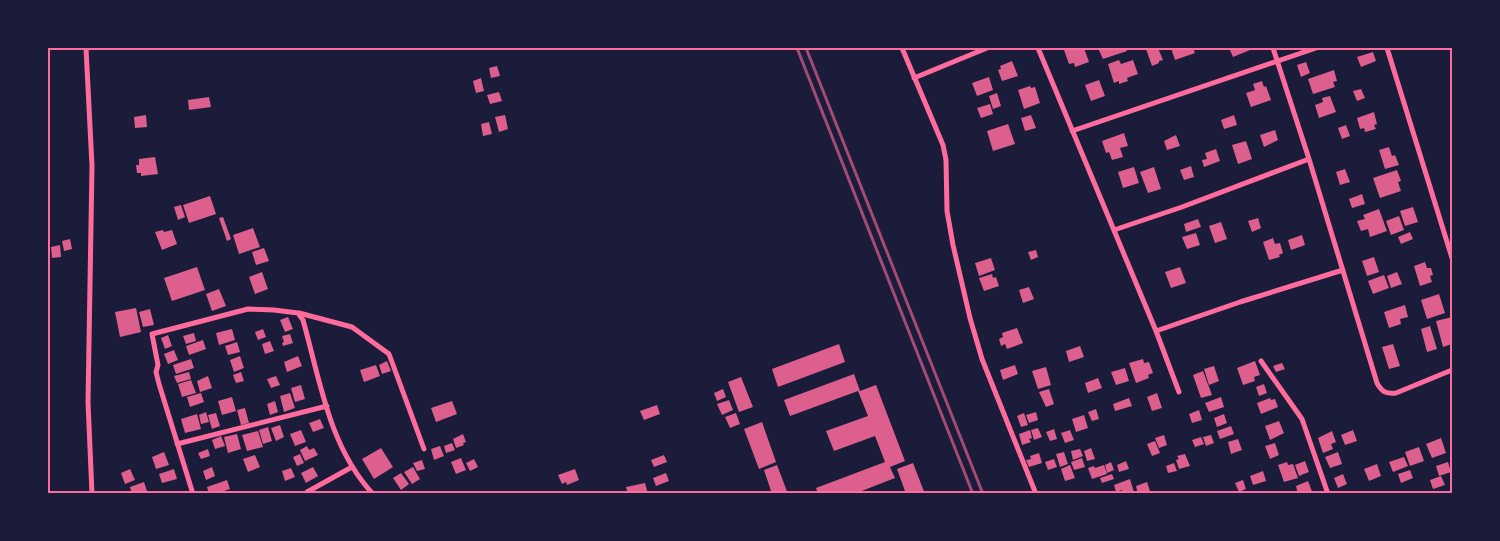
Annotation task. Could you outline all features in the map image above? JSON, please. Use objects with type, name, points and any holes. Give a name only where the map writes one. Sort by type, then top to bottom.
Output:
[{"type":"street","points":[[86,48],[92,166],[88,402],[92,494]]},
{"type":"street","points":[[902,48],[943,145],[946,160],[947,212],[951,236],[982,360],[1036,494]]},
{"type":"street","points":[[914,78],[987,48]]},
{"type":"street","points":[[1038,48],[1156,331],[1179,392]]},
{"type":"street","points":[[1273,48],[1377,383],[1382,391],[1387,394],[1396,393],[1452,370]]},
{"type":"street","points":[[1072,131],[1316,48]]},
{"type":"street","points":[[1387,48],[1452,258]]},
{"type":"street","points":[[1114,230],[1309,160]]},
{"type":"street","points":[[1156,331],[1240,302],[1343,270]]},
{"type":"street","points":[[193,494],[159,384],[156,372],[158,365],[152,334],[248,309],[298,313],[352,327],[389,354],[424,449]]},
{"type":"street","points":[[298,313],[303,320],[332,427],[358,477],[373,494]]},
{"type":"street","points":[[1261,361],[1302,419],[1328,494]]},
{"type":"street","points":[[177,444],[327,406]]},
{"type":"street","points":[[308,494],[307,492],[352,466]]},
{"type":"building","points":[[1084,48],[1089,62],[1075,67],[1074,63],[1069,64],[1064,50]]},
{"type":"building","points":[[1098,48],[1126,48],[1127,51],[1103,59]]},
{"type":"building","points":[[1158,48],[1163,60],[1152,66],[1146,49]]},
{"type":"building","points":[[1171,48],[1193,48],[1195,53],[1175,60]]},
{"type":"building","points":[[1229,48],[1255,48],[1233,57]]},
{"type":"building","points":[[1373,52],[1376,61],[1361,67],[1357,57]]},
{"type":"building","points":[[1119,60],[1121,64],[1133,60],[1138,74],[1127,78],[1128,81],[1119,84],[1119,81],[1114,83],[1108,64]]},
{"type":"building","points":[[1012,61],[1018,76],[1002,81],[998,70],[1001,69],[1000,66]]},
{"type":"building","points":[[1306,62],[1310,73],[1301,77],[1297,65]]},
{"type":"building","points":[[497,66],[500,76],[491,78],[489,68]]},
{"type":"building","points":[[1334,70],[1337,81],[1333,82],[1335,87],[1313,94],[1308,79]]},
{"type":"building","points":[[989,77],[993,90],[977,96],[972,83]]},
{"type":"building","points":[[481,78],[484,91],[476,93],[473,81]]},
{"type":"building","points":[[1099,80],[1105,96],[1091,101],[1085,85]]},
{"type":"building","points":[[1262,81],[1271,100],[1251,107],[1246,93],[1255,90],[1253,84]]},
{"type":"building","points":[[1030,86],[1031,88],[1035,87],[1040,103],[1024,109],[1018,90]]},
{"type":"building","points":[[1361,89],[1365,98],[1357,101],[1353,91]]},
{"type":"building","points":[[499,92],[502,101],[490,104],[487,95]]},
{"type":"building","points":[[997,93],[1001,106],[993,109],[989,96]]},
{"type":"building","points":[[1330,96],[1336,112],[1319,118],[1315,105],[1323,102],[1322,98]]},
{"type":"building","points":[[209,97],[211,107],[189,110],[188,100]]},
{"type":"building","points":[[990,104],[993,114],[981,118],[977,108]]},
{"type":"building","points":[[1374,112],[1377,124],[1374,125],[1376,129],[1365,132],[1364,128],[1360,129],[1357,118]]},
{"type":"building","points":[[146,115],[147,127],[135,128],[134,117]]},
{"type":"building","points":[[505,115],[508,129],[499,132],[495,117]]},
{"type":"building","points":[[1031,115],[1036,128],[1025,131],[1021,118]]},
{"type":"building","points":[[1234,115],[1237,125],[1224,129],[1221,120]]},
{"type":"building","points":[[489,122],[492,134],[483,136],[481,124]]},
{"type":"building","points":[[1008,124],[1015,144],[993,151],[987,131]]},
{"type":"building","points":[[1346,125],[1350,136],[1342,139],[1338,128]]},
{"type":"building","points":[[1275,130],[1278,140],[1264,147],[1260,135]]},
{"type":"building","points":[[1124,133],[1128,146],[1120,148],[1123,157],[1112,160],[1109,152],[1106,153],[1102,141]]},
{"type":"building","points":[[1176,135],[1180,146],[1167,150],[1164,141]]},
{"type":"building","points":[[1246,141],[1252,159],[1238,164],[1232,145]]},
{"type":"building","points":[[1389,147],[1392,156],[1395,155],[1399,165],[1385,169],[1379,150]]},
{"type":"building","points":[[1216,149],[1220,161],[1204,167],[1202,160],[1207,159],[1205,153]]},
{"type":"building","points":[[155,157],[158,174],[141,176],[141,173],[137,173],[136,165],[139,165],[139,159]]},
{"type":"building","points":[[1191,166],[1194,177],[1184,180],[1180,170]]},
{"type":"building","points":[[1134,167],[1139,183],[1123,188],[1118,172]]},
{"type":"building","points":[[1154,167],[1161,189],[1148,193],[1140,172]]},
{"type":"building","points":[[1345,169],[1350,182],[1340,185],[1336,172]]},
{"type":"building","points":[[1397,170],[1401,181],[1398,182],[1401,191],[1380,198],[1373,178]]},
{"type":"building","points":[[1362,194],[1365,204],[1352,208],[1349,199]]},
{"type":"building","points":[[210,196],[216,214],[189,223],[183,205]]},
{"type":"building","points":[[181,205],[185,217],[178,220],[174,207]]},
{"type":"building","points":[[1413,207],[1418,222],[1405,226],[1400,211]]},
{"type":"building","points":[[1379,209],[1387,231],[1370,237],[1368,229],[1361,231],[1357,221],[1365,219],[1363,215]]},
{"type":"building","points":[[1399,216],[1404,230],[1391,235],[1386,221]]},
{"type":"building","points":[[223,217],[231,239],[227,241],[219,218]]},
{"type":"building","points":[[1258,218],[1261,228],[1252,232],[1248,221]]},
{"type":"building","points":[[1198,219],[1201,227],[1186,232],[1184,224]]},
{"type":"building","points":[[1221,222],[1227,239],[1215,243],[1209,226]]},
{"type":"building","points":[[253,228],[260,247],[239,254],[233,235]]},
{"type":"building","points":[[163,230],[164,232],[172,230],[177,244],[162,250],[155,232]]},
{"type":"building","points":[[1410,232],[1413,239],[1401,244],[1398,237]]},
{"type":"building","points":[[1196,233],[1200,245],[1187,249],[1182,237]]},
{"type":"building","points":[[1302,235],[1305,245],[1291,250],[1288,240]]},
{"type":"building","points":[[1273,238],[1275,244],[1280,243],[1283,253],[1279,255],[1280,257],[1269,260],[1263,242]]},
{"type":"building","points":[[70,239],[72,249],[64,251],[62,241]]},
{"type":"building","points":[[60,245],[61,257],[52,258],[51,247]]},
{"type":"building","points":[[264,248],[269,261],[256,265],[252,252]]},
{"type":"building","points":[[1036,250],[1038,257],[1031,260],[1028,252]]},
{"type":"building","points":[[1374,257],[1379,272],[1367,276],[1362,261]]},
{"type":"building","points":[[991,258],[995,270],[979,276],[975,263]]},
{"type":"building","points":[[1425,262],[1427,268],[1431,268],[1433,275],[1430,276],[1432,282],[1420,286],[1414,266]]},
{"type":"building","points":[[197,267],[205,290],[172,301],[164,278]]},
{"type":"building","points":[[1180,267],[1186,283],[1171,288],[1165,272]]},
{"type":"building","points":[[262,272],[268,289],[255,294],[249,277]]},
{"type":"building","points":[[1397,272],[1402,284],[1391,288],[1387,276]]},
{"type":"building","points":[[992,274],[993,278],[996,277],[999,286],[984,291],[979,278]]},
{"type":"building","points":[[1384,275],[1389,288],[1373,294],[1368,281]]},
{"type":"building","points":[[1029,287],[1034,299],[1023,303],[1019,290]]},
{"type":"building","points":[[219,289],[226,306],[212,311],[206,294]]},
{"type":"building","points":[[1439,294],[1445,313],[1427,319],[1421,300]]},
{"type":"building","points":[[1405,305],[1408,317],[1400,319],[1401,324],[1389,328],[1384,312]]},
{"type":"building","points":[[136,308],[141,332],[120,337],[115,312]]},
{"type":"building","points":[[150,309],[154,325],[143,327],[139,312]]},
{"type":"building","points":[[288,317],[293,329],[285,332],[280,320]]},
{"type":"building","points":[[1452,317],[1452,344],[1443,347],[1436,321]]},
{"type":"building","points":[[1430,326],[1437,349],[1427,352],[1421,329]]},
{"type":"building","points":[[1017,328],[1023,343],[1007,349],[1005,344],[1001,346],[999,339],[1003,337],[1002,333]]},
{"type":"building","points":[[232,329],[235,340],[219,345],[216,333]]},
{"type":"building","points":[[263,329],[266,337],[258,340],[255,332]]},
{"type":"building","points":[[194,333],[196,341],[186,344],[183,336]]},
{"type":"building","points":[[290,334],[293,343],[283,346],[282,336]]},
{"type":"building","points":[[168,335],[172,346],[165,349],[161,338]]},
{"type":"building","points":[[203,340],[206,349],[189,355],[186,346]]},
{"type":"building","points":[[270,341],[274,351],[265,354],[262,344]]},
{"type":"building","points":[[237,342],[240,352],[228,355],[225,346]]},
{"type":"building","points":[[839,344],[845,362],[778,387],[772,369]]},
{"type":"building","points":[[1393,344],[1400,366],[1389,369],[1382,347]]},
{"type":"building","points":[[1080,346],[1084,357],[1069,362],[1066,351]]},
{"type":"building","points":[[174,350],[178,360],[168,364],[164,354]]},
{"type":"building","points":[[240,356],[244,368],[234,372],[230,360]]},
{"type":"building","points":[[298,356],[302,366],[287,372],[284,362]]},
{"type":"building","points":[[191,359],[194,368],[176,374],[173,365]]},
{"type":"building","points":[[1143,359],[1144,363],[1149,362],[1153,373],[1148,375],[1149,378],[1136,383],[1129,363]]},
{"type":"building","points":[[387,361],[391,371],[382,374],[379,365]]},
{"type":"building","points":[[1255,361],[1260,375],[1254,377],[1255,381],[1243,385],[1237,368]]},
{"type":"building","points":[[1282,363],[1285,369],[1276,372],[1273,366]]},
{"type":"building","points":[[376,365],[380,376],[364,382],[360,370]]},
{"type":"building","points":[[1015,365],[1018,374],[1003,380],[1000,370]]},
{"type":"building","points":[[1214,366],[1219,381],[1209,385],[1204,369]]},
{"type":"building","points":[[1046,367],[1051,385],[1038,389],[1032,371]]},
{"type":"building","points":[[1125,368],[1129,381],[1116,385],[1111,372]]},
{"type":"building","points":[[1203,371],[1212,395],[1201,398],[1193,375]]},
{"type":"building","points":[[189,372],[191,379],[177,383],[174,376]]},
{"type":"building","points":[[241,372],[244,381],[236,383],[233,375]]},
{"type":"building","points":[[854,374],[860,391],[876,385],[905,461],[890,467],[895,478],[854,494],[818,494],[816,488],[885,462],[875,436],[834,451],[826,431],[868,416],[858,391],[790,416],[784,400]]},
{"type":"building","points":[[208,376],[212,388],[200,392],[197,381]]},
{"type":"building","points":[[276,376],[280,385],[271,388],[267,379]]},
{"type":"building","points":[[741,377],[753,407],[739,412],[728,382]]},
{"type":"building","points":[[1098,378],[1102,388],[1088,393],[1085,383]]},
{"type":"building","points":[[191,380],[196,393],[182,397],[178,384]]},
{"type":"building","points":[[1264,384],[1267,393],[1259,396],[1256,387]]},
{"type":"building","points":[[301,385],[305,399],[295,402],[291,388]]},
{"type":"building","points":[[723,389],[726,397],[717,401],[714,393]]},
{"type":"building","points":[[1049,389],[1054,404],[1046,407],[1039,392]]},
{"type":"building","points":[[201,393],[204,402],[190,407],[187,397]]},
{"type":"building","points":[[290,393],[295,408],[284,412],[280,396]]},
{"type":"building","points":[[1157,393],[1162,408],[1152,411],[1147,397]]},
{"type":"building","points":[[232,397],[236,411],[222,415],[218,401]]},
{"type":"building","points":[[1221,397],[1224,407],[1209,412],[1205,403]]},
{"type":"building","points":[[1129,398],[1132,406],[1115,411],[1113,404]]},
{"type":"building","points":[[1270,398],[1271,400],[1275,399],[1278,407],[1261,414],[1257,403]]},
{"type":"building","points":[[729,400],[733,410],[722,415],[717,404]]},
{"type":"building","points":[[275,401],[278,412],[270,415],[267,404]]},
{"type":"building","points":[[452,401],[457,414],[436,422],[431,408]]},
{"type":"building","points":[[657,405],[660,414],[644,420],[640,411]]},
{"type":"building","points":[[245,408],[249,423],[241,425],[237,410]]},
{"type":"building","points":[[1096,409],[1099,419],[1092,421],[1088,412]]},
{"type":"building","points":[[1199,410],[1202,420],[1192,423],[1189,414]]},
{"type":"building","points":[[206,412],[209,422],[201,424],[199,415]]},
{"type":"building","points":[[1036,412],[1038,420],[1029,423],[1026,415]]},
{"type":"building","points":[[216,413],[220,426],[212,429],[208,415]]},
{"type":"building","points":[[736,413],[740,424],[730,428],[725,417]]},
{"type":"building","points":[[1024,413],[1028,425],[1021,427],[1017,416]]},
{"type":"building","points":[[197,414],[201,429],[185,433],[181,419]]},
{"type":"building","points":[[1224,414],[1227,423],[1217,427],[1214,418]]},
{"type":"building","points":[[1084,415],[1088,428],[1076,432],[1072,419]]},
{"type":"building","points":[[320,419],[324,428],[313,432],[309,423]]},
{"type":"building","points":[[1279,421],[1284,433],[1270,440],[1265,426]]},
{"type":"building","points":[[762,422],[776,462],[759,469],[744,429]]},
{"type":"building","points":[[280,425],[284,437],[276,441],[271,428]]},
{"type":"building","points":[[1231,426],[1234,434],[1220,439],[1217,431]]},
{"type":"building","points":[[268,427],[272,441],[263,444],[259,430]]},
{"type":"building","points":[[1038,428],[1042,437],[1034,440],[1031,430]]},
{"type":"building","points":[[1054,429],[1057,439],[1050,441],[1046,432]]},
{"type":"building","points":[[301,430],[306,442],[295,446],[290,434]]},
{"type":"building","points":[[1030,430],[1032,438],[1029,439],[1031,442],[1022,445],[1019,434]]},
{"type":"building","points":[[1070,430],[1074,440],[1065,443],[1061,433]]},
{"type":"building","points":[[1353,430],[1357,441],[1345,445],[1341,435]]},
{"type":"building","points":[[258,431],[263,447],[247,451],[242,435]]},
{"type":"building","points":[[1332,431],[1336,442],[1331,444],[1333,449],[1323,453],[1318,438]]},
{"type":"building","points":[[237,434],[241,449],[228,453],[224,437]]},
{"type":"building","points":[[463,434],[466,442],[463,443],[464,445],[456,448],[453,439]]},
{"type":"building","points":[[1164,435],[1167,445],[1159,448],[1155,438]]},
{"type":"building","points":[[1211,435],[1214,443],[1206,446],[1203,437]]},
{"type":"building","points":[[221,436],[225,446],[215,449],[212,440]]},
{"type":"building","points":[[1201,437],[1204,444],[1195,447],[1192,440]]},
{"type":"building","points":[[1441,438],[1446,453],[1432,458],[1426,444]]},
{"type":"building","points":[[1238,439],[1242,450],[1231,454],[1228,442]]},
{"type":"building","points":[[1155,441],[1160,453],[1152,456],[1147,444]]},
{"type":"building","points":[[452,443],[455,450],[446,453],[444,446]]},
{"type":"building","points":[[1275,443],[1279,455],[1270,459],[1265,446]]},
{"type":"building","points":[[307,446],[309,450],[314,448],[318,455],[305,461],[300,450]]},
{"type":"building","points":[[440,446],[444,456],[434,460],[431,449]]},
{"type":"building","points":[[1419,447],[1424,461],[1410,466],[1405,452]]},
{"type":"building","points":[[381,448],[393,467],[374,479],[362,459]]},
{"type":"building","points":[[1091,448],[1095,459],[1087,461],[1084,451]]},
{"type":"building","points":[[208,449],[210,456],[201,459],[198,453]]},
{"type":"building","points":[[1080,449],[1083,456],[1073,460],[1071,451]]},
{"type":"building","points":[[164,452],[169,465],[156,469],[152,457]]},
{"type":"building","points":[[1064,452],[1068,464],[1060,467],[1056,454]]},
{"type":"building","points":[[1338,452],[1342,464],[1330,468],[1325,457]]},
{"type":"building","points":[[1039,453],[1042,463],[1029,467],[1026,460],[1031,459],[1030,456]]},
{"type":"building","points":[[300,454],[304,463],[297,466],[293,457]]},
{"type":"building","points":[[1185,454],[1190,466],[1179,469],[1176,460],[1179,459],[1177,456]]},
{"type":"building","points":[[255,455],[260,467],[248,472],[243,459]]},
{"type":"building","points":[[664,455],[667,462],[654,467],[651,460]]},
{"type":"building","points":[[1404,457],[1408,466],[1393,472],[1389,462]]},
{"type":"building","points":[[461,458],[466,470],[456,474],[451,462]]},
{"type":"building","points":[[1082,458],[1085,467],[1074,470],[1071,462]]},
{"type":"building","points":[[474,459],[478,467],[470,471],[466,463]]},
{"type":"building","points":[[1054,459],[1057,467],[1048,470],[1045,462]]},
{"type":"building","points":[[422,460],[425,469],[417,471],[413,463]]},
{"type":"building","points":[[1126,461],[1129,469],[1119,472],[1117,465]]},
{"type":"building","points":[[1305,461],[1309,472],[1299,476],[1295,465]]},
{"type":"building","points":[[1111,462],[1114,470],[1107,473],[1105,465]]},
{"type":"building","points":[[1287,462],[1288,465],[1293,464],[1298,478],[1284,482],[1278,465]]},
{"type":"building","points":[[1448,462],[1451,472],[1439,476],[1436,466]]},
{"type":"building","points":[[913,463],[925,494],[906,494],[897,469]]},
{"type":"building","points":[[1174,463],[1177,471],[1168,473],[1166,466]]},
{"type":"building","points":[[1377,464],[1381,476],[1369,481],[1364,469]]},
{"type":"building","points":[[777,465],[788,494],[772,494],[764,470]]},
{"type":"building","points":[[1070,465],[1075,478],[1065,481],[1061,469]]},
{"type":"building","points":[[1104,465],[1107,474],[1092,479],[1088,468]]},
{"type":"building","points":[[212,467],[215,476],[206,480],[203,471]]},
{"type":"building","points":[[313,467],[318,476],[306,483],[301,473]]},
{"type":"building","points":[[413,467],[420,479],[412,484],[404,472]]},
{"type":"building","points":[[291,468],[295,477],[285,481],[282,471]]},
{"type":"building","points":[[130,469],[135,480],[125,484],[121,473]]},
{"type":"building","points":[[174,469],[177,479],[162,483],[159,474]]},
{"type":"building","points":[[575,469],[579,480],[567,485],[566,482],[562,484],[558,475]]},
{"type":"building","points":[[1410,470],[1413,478],[1401,483],[1398,474]]},
{"type":"building","points":[[1263,471],[1266,481],[1253,485],[1250,476]]},
{"type":"building","points":[[401,473],[409,484],[401,490],[393,478]]},
{"type":"building","points":[[666,473],[669,481],[656,486],[653,478]]},
{"type":"building","points":[[1112,474],[1114,479],[1102,483],[1100,478]]},
{"type":"building","points":[[1343,474],[1347,484],[1338,488],[1334,478]]},
{"type":"building","points":[[1441,476],[1445,485],[1433,489],[1430,480]]},
{"type":"building","points":[[1130,479],[1134,492],[1123,494],[1122,490],[1116,492],[1114,485]]},
{"type":"building","points":[[227,480],[230,489],[221,492],[221,494],[209,494],[207,487]]},
{"type":"building","points":[[1243,480],[1246,489],[1239,492],[1235,483]]},
{"type":"building","points":[[1308,481],[1313,494],[1298,494],[1296,486]]},
{"type":"building","points":[[144,482],[148,494],[132,494],[130,487]]},
{"type":"building","points":[[1147,482],[1151,494],[1138,494],[1136,486]]},
{"type":"building","points":[[645,483],[648,494],[628,494],[626,487]]},
{"type":"railway","points":[[797,48],[973,494]]},
{"type":"railway","points":[[806,48],[983,494]]}]
